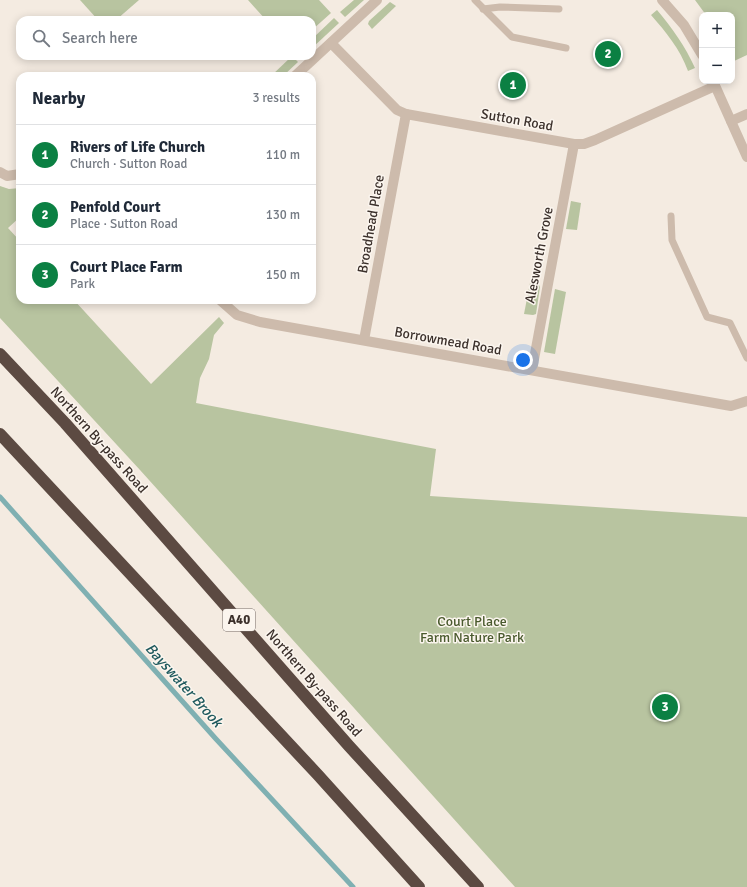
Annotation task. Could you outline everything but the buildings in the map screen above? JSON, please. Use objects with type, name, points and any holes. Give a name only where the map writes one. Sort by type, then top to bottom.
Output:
[{"type":"highway","name":"Northern By-pass Road","points":[[0,354],[66,423],[350,746],[478,887]]},
{"type":"highway","points":[[0,434],[313,769],[419,887]]},
{"type":"street","points":[[316,57],[377,0]]},
{"type":"street","points":[[662,0],[684,25],[699,50]]},
{"type":"street","name":"Sutton Road","points":[[331,43],[394,108],[406,114],[574,144],[584,144],[595,140],[714,84]]},
{"type":"street","points":[[299,72],[312,60]]},
{"type":"street","points":[[714,84],[747,157]]},
{"type":"street","name":"Broadhead Place","points":[[364,340],[406,114]]},
{"type":"street","points":[[731,121],[747,114]]},
{"type":"street","name":"Alesworth Grove","points":[[532,370],[574,144]]},
{"type":"street","points":[[0,172],[8,176],[16,175]]},
{"type":"street","name":"Borrowmead Road","points":[[224,304],[229,309],[245,318],[731,406],[747,401]]},
{"type":"lane","points":[[475,0],[512,37],[566,48]]},
{"type":"lane","points":[[483,9],[500,7],[559,9]]},
{"type":"lane","points":[[671,216],[672,240],[707,317],[730,323],[747,358]]},
{"type":"green space","points":[[80,0],[139,0],[121,16],[94,16]]},
{"type":"green space","points":[[248,0],[319,0],[331,13],[316,26],[316,16],[262,16]]},
{"type":"green space","points":[[354,0],[364,0],[345,17],[340,12]]},
{"type":"green space","points":[[695,0],[747,0],[747,55],[735,61],[735,12],[704,12]]},
{"type":"green space","points":[[390,2],[396,6],[372,29],[368,24],[369,21]]},
{"type":"green space","points":[[657,10],[678,38],[695,68],[688,71],[677,48],[651,15]]},
{"type":"green space","points":[[334,18],[339,23],[316,44],[316,35]]},
{"type":"green space","points":[[288,60],[296,60],[298,62],[287,72],[275,72]]},
{"type":"green space","name":"Court Place Farm Nature Park","points":[[0,186],[9,189],[16,188],[16,221],[8,228],[16,237],[16,304],[78,304],[151,384],[219,317],[224,323],[214,335],[209,359],[200,378],[196,403],[436,449],[430,496],[747,517],[747,887],[515,887],[140,470],[0,318]]},
{"type":"green space","points":[[571,201],[581,203],[577,230],[566,229]]},
{"type":"green space","points":[[530,283],[539,285],[540,287],[536,314],[533,315],[524,314]]},
{"type":"green space","points":[[555,289],[566,292],[555,354],[544,352]]},
{"type":"waterway","name":"Bayswater Brook","points":[[0,497],[216,739],[353,887]]},
{"type":"place","name":"Penfold Court","points":[[608,54]]},
{"type":"place","name":"Rivers of Life Church","points":[[513,85]]},
{"type":"place","name":"Court Place Farm","points":[[665,707]]}]
